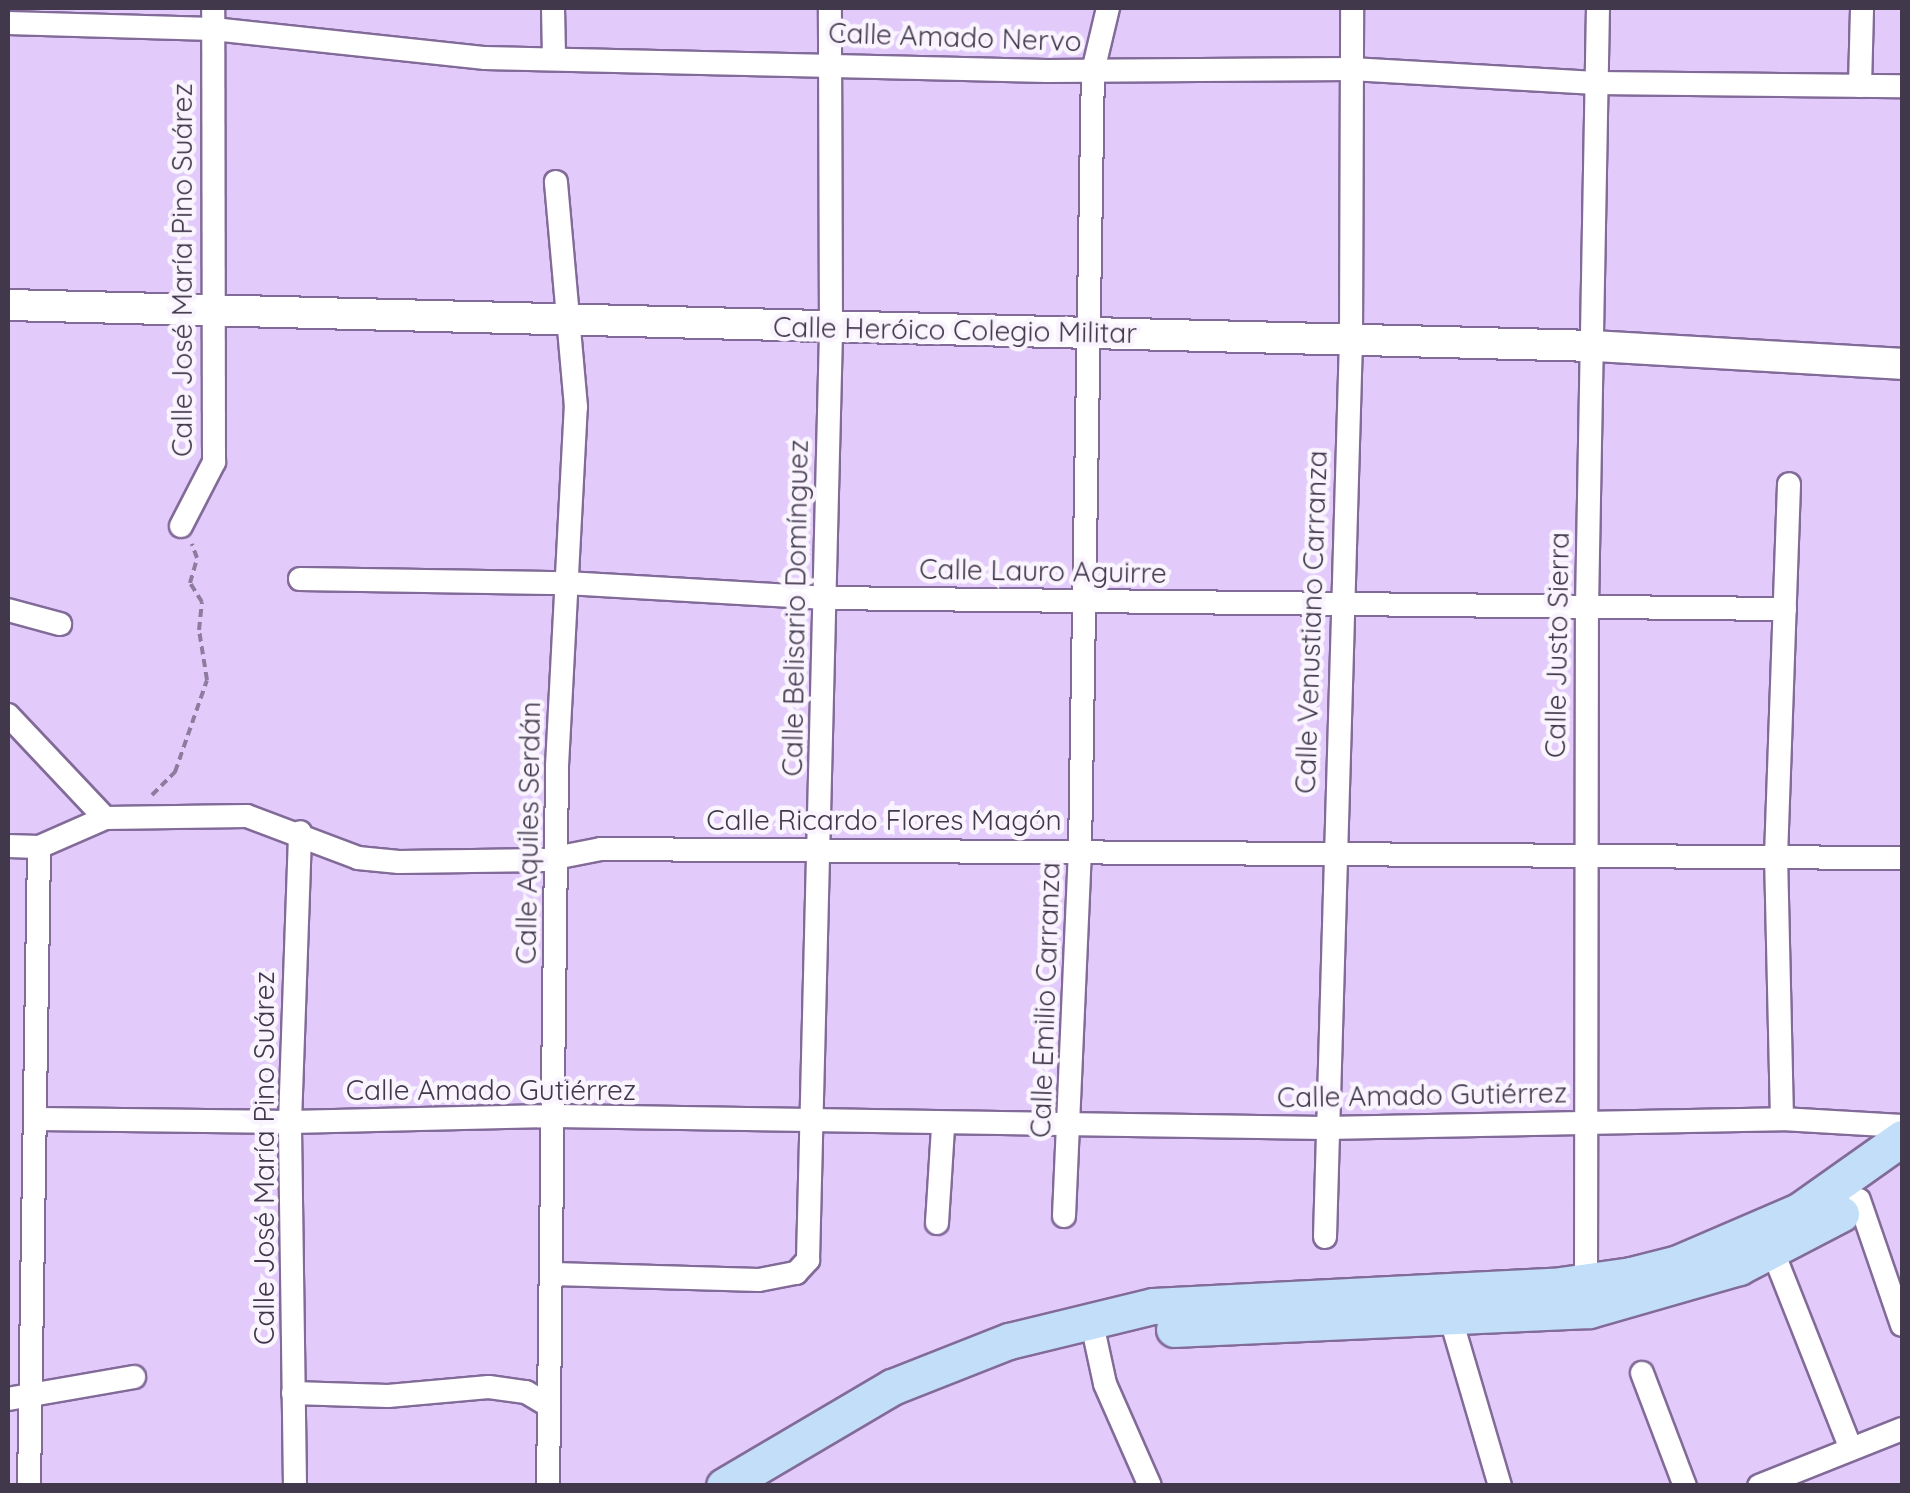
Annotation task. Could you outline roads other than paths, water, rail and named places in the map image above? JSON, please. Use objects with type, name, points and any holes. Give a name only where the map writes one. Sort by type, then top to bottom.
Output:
[{"type":"main road","name":"Calle Heróico Colegio Militar","points":[[8,305],[214,314],[570,316],[831,330],[1350,338],[1594,346],[1902,364]]},
{"type":"main road","points":[[724,1486],[892,1387],[952,1360],[1092,1330],[1188,1304],[1586,1283],[1678,1263],[1763,1229],[1823,1197],[1902,1138]]},
{"type":"main road","points":[[766,1486],[908,1405],[1092,1330],[1542,1315],[1629,1303],[1774,1252],[1860,1200],[1902,1169]]},
{"type":"street","points":[[552,8],[554,56]]},
{"type":"street","name":"Calle Belisario Domínguez","points":[[554,1274],[718,1281],[804,1268],[813,1123],[831,330],[830,8]]},
{"type":"street","name":"Calle Emilio Carranza","points":[[1064,1216],[1073,1127],[1080,851],[1093,71],[1108,8]]},
{"type":"street","name":"Calle Venustiano Carranza","points":[[1325,1238],[1325,1128],[1350,338],[1352,8]]},
{"type":"street","name":"Calle Justo Sierra","points":[[1586,1283],[1587,607],[1598,8]]},
{"type":"street","points":[[1860,86],[1862,8]]},
{"type":"street","name":"Calle Amado Nervo","points":[[8,23],[213,18],[435,56],[1093,71],[1352,70],[1596,83],[1902,86]]},
{"type":"street","name":"Calle José María Pino Suárez","points":[[181,526],[214,462],[213,18]]},
{"type":"street","name":"Calle Aquiles Serdán","points":[[548,1486],[554,1274],[556,857],[576,426],[570,316],[556,182]]},
{"type":"street","points":[[1782,1119],[1776,857],[1789,484]]},
{"type":"street","name":"Calle Lauro Aguirre","points":[[300,579],[566,583],[824,598],[1785,609]]},
{"type":"street","points":[[8,610],[60,624]]},
{"type":"street","points":[[8,715],[106,818]]},
{"type":"street","name":"Calle Ricardo Flores Magón","points":[[8,846],[39,847],[106,818],[247,816],[377,861],[556,857],[601,849],[820,848],[1902,858]]},
{"type":"street","name":"Calle José María Pino Suárez","points":[[295,1486],[290,1122],[300,832]]},
{"type":"street","points":[[28,1486],[35,1396],[39,847]]},
{"type":"street","name":"Calle Amado Gutiérrez","points":[[38,1118],[290,1122],[555,1116],[943,1127],[1325,1128],[1782,1119],[1902,1126]]},
{"type":"street","points":[[937,1223],[943,1127]]},
{"type":"street","points":[[1860,1200],[1902,1325]]},
{"type":"street","points":[[1774,1252],[1850,1449]]},
{"type":"street","points":[[1450,1316],[1500,1486]]},
{"type":"street","points":[[1092,1330],[1105,1384],[1150,1486]]},
{"type":"street","points":[[1642,1373],[1686,1486]]},
{"type":"street","points":[[8,1399],[134,1377]]},
{"type":"street","points":[[293,1394],[388,1396],[489,1388],[526,1392],[549,1406]]},
{"type":"street","points":[[1766,1484],[1902,1429]]},
{"type":"street","points":[[1820,1462],[1824,1486]]}]
